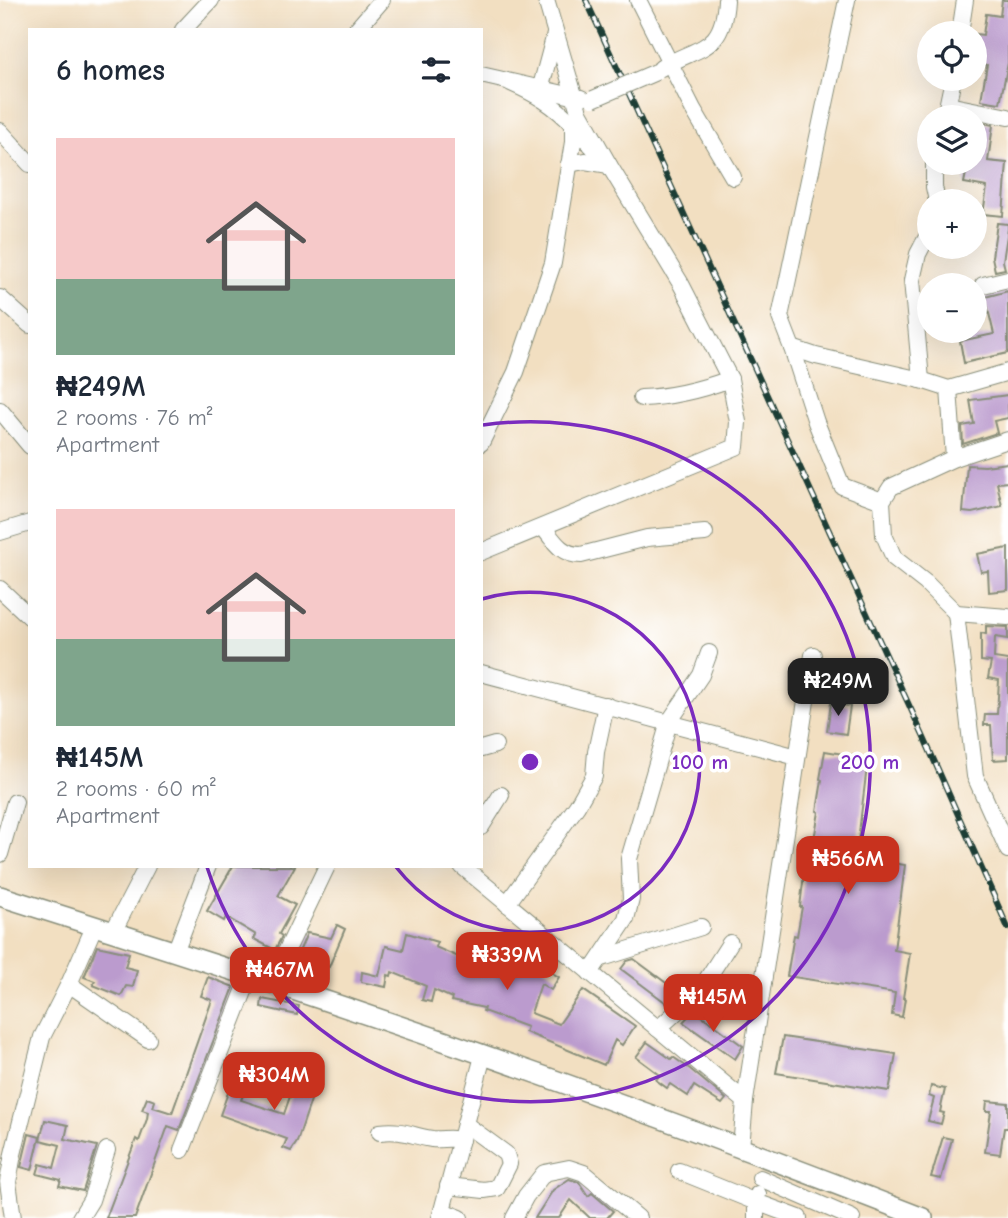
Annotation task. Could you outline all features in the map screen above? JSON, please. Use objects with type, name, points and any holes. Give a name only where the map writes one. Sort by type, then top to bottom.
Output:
[{"type":"main road","points":[[0,896],[250,976],[483,1056],[770,1159],[923,1218]]},
{"type":"street","points":[[185,28],[211,0]]},
{"type":"street","points":[[358,28],[382,0]]},
{"type":"street","points":[[483,551],[736,447],[738,422],[730,379],[681,284],[590,135],[574,97],[545,0]]},
{"type":"street","points":[[638,0],[663,67],[693,109],[733,177]]},
{"type":"street","points":[[483,76],[540,90],[593,99],[713,42],[722,30],[726,0]]},
{"type":"street","points":[[847,0],[780,317],[816,422],[842,486],[882,501]]},
{"type":"street","points":[[962,21],[965,0]]},
{"type":"street","points":[[540,90],[555,32]]},
{"type":"street","points":[[512,83],[560,110],[609,164]]},
{"type":"street","points":[[987,115],[1008,117]]},
{"type":"street","points":[[483,439],[516,372],[553,263],[573,125]]},
{"type":"street","points":[[0,131],[28,162]]},
{"type":"street","points":[[569,164],[585,161],[609,164]]},
{"type":"street","points":[[917,258],[912,280],[921,380]]},
{"type":"street","points":[[987,284],[1008,279]]},
{"type":"street","points":[[0,298],[28,323]]},
{"type":"street","points":[[792,348],[948,389],[1008,372]]},
{"type":"street","points":[[640,398],[670,397],[730,379]]},
{"type":"street","points":[[948,389],[954,457]]},
{"type":"street","points":[[0,410],[28,444]]},
{"type":"street","points":[[1008,440],[954,457],[891,487],[882,501],[884,535],[894,558],[926,583],[956,613],[975,776],[1008,850]]},
{"type":"street","points":[[0,532],[28,524]]},
{"type":"street","points":[[543,527],[562,551],[570,555],[581,555],[647,538],[705,533]]},
{"type":"street","points":[[0,589],[28,615]]},
{"type":"street","points":[[956,613],[1008,617]]},
{"type":"street","points":[[590,973],[603,958],[626,919],[631,899],[629,859],[669,722],[701,675],[709,653]]},
{"type":"street","points":[[741,1149],[745,1101],[813,655]]},
{"type":"street","points":[[483,674],[797,757]]},
{"type":"street","points":[[507,904],[594,776],[606,705]]},
{"type":"street","points":[[483,824],[501,795]]},
{"type":"street","points":[[0,854],[15,802]]},
{"type":"street","points":[[13,1218],[8,1182],[42,1037],[69,984],[146,868]]},
{"type":"street","points":[[174,952],[207,868]]},
{"type":"street","points":[[271,983],[326,868]]},
{"type":"street","points":[[463,868],[745,1101]]},
{"type":"street","points":[[603,958],[701,927]]},
{"type":"street","points":[[658,1029],[700,990],[730,943]]},
{"type":"street","points":[[182,1150],[250,976]]},
{"type":"street","points":[[69,984],[148,1039]]},
{"type":"street","points":[[460,1218],[441,1215],[483,1056]]},
{"type":"street","points":[[380,1132],[397,1130],[429,1139],[463,1132],[506,1154],[509,1164],[497,1188],[484,1190],[448,1186]]},
{"type":"street","points":[[80,1218],[91,1200],[107,1150]]},
{"type":"street","points":[[756,1210],[760,1178],[770,1159]]},
{"type":"street","points":[[514,1218],[526,1196],[544,1173],[569,1168],[584,1173],[638,1218]]},
{"type":"street","points":[[679,1171],[756,1210],[799,1218]]},
{"type":"street","points":[[760,1178],[852,1218]]},
{"type":"building","points":[[1002,0],[1008,0],[1008,63],[1000,103],[981,100],[983,91],[987,91],[986,14],[1000,16]]},
{"type":"building","points":[[987,124],[993,125],[988,161],[1007,163],[1003,216],[987,214],[987,187],[964,183],[966,175],[987,175]]},
{"type":"building","points":[[997,223],[1008,224],[1008,229],[1003,261],[1005,269],[995,271],[992,257]]},
{"type":"building","points":[[1008,291],[1008,353],[964,363],[960,343],[987,343],[987,335],[994,334],[987,296]]},
{"type":"building","points":[[1008,395],[1008,418],[994,421],[997,433],[963,444],[962,426],[974,424],[970,400]]},
{"type":"building","points":[[1008,463],[1008,482],[997,483],[1002,506],[972,513],[963,512],[967,465]]},
{"type":"building","points":[[1008,548],[1008,590],[989,592],[988,571],[981,572],[977,554]]},
{"type":"building","points":[[986,626],[1008,627],[1008,639],[995,637],[994,658],[1008,660],[1008,759],[993,760],[991,725],[984,725],[985,714],[997,714],[999,680],[988,678],[991,662],[981,661],[981,633],[986,634]]},
{"type":"building","points":[[831,703],[850,706],[846,734],[827,731]]},
{"type":"building","points":[[825,751],[868,758],[856,857],[905,865],[894,950],[910,953],[902,1017],[892,1015],[895,993],[787,976],[802,907],[807,850],[812,850],[819,812],[820,779]]},
{"type":"building","points":[[232,868],[294,868],[278,896],[295,905],[279,934],[282,936],[275,950],[254,939],[256,935],[226,917],[224,921],[207,911]]},
{"type":"building","points":[[337,925],[345,929],[329,967],[321,964],[323,958],[299,952],[307,933],[331,938]]},
{"type":"building","points":[[407,933],[437,942],[435,947],[463,959],[465,953],[493,964],[497,951],[504,953],[509,933],[527,938],[549,952],[542,967],[559,977],[551,990],[541,984],[531,1013],[559,1024],[583,990],[635,1026],[622,1045],[615,1040],[604,1065],[525,1032],[527,1027],[483,1011],[484,1008],[451,1001],[452,998],[434,990],[431,1002],[422,1000],[426,986],[392,972],[391,976],[388,975],[386,987],[361,982],[362,972],[379,976],[386,946],[403,950]]},
{"type":"building","points":[[97,946],[129,953],[125,967],[137,970],[133,987],[126,986],[121,996],[93,985],[95,981],[84,977]]},
{"type":"building","points":[[634,959],[681,994],[669,1005],[621,969],[627,961]]},
{"type":"building","points":[[208,977],[234,987],[179,1130],[168,1126],[135,1218],[106,1218],[136,1139],[139,1141],[147,1119],[148,1112],[142,1110],[147,1098],[155,1101],[153,1107],[172,1113],[212,1000],[201,996]]},
{"type":"building","points":[[262,999],[299,1006],[297,1015],[261,1007]]},
{"type":"building","points":[[694,1010],[743,1046],[735,1059],[683,1022]]},
{"type":"building","points":[[783,1037],[896,1054],[889,1091],[776,1073]]},
{"type":"building","points":[[647,1042],[690,1069],[726,1099],[722,1104],[694,1086],[688,1096],[670,1084],[667,1088],[656,1080],[660,1075],[636,1057]]},
{"type":"building","points":[[297,1076],[317,1082],[297,1142],[291,1151],[283,1148],[287,1139],[220,1115],[230,1087],[244,1093],[241,1100],[284,1114]]},
{"type":"building","points":[[931,1086],[945,1089],[940,1112],[944,1113],[941,1124],[928,1121],[934,1098],[929,1096]]},
{"type":"building","points":[[987,1101],[1008,1103],[1008,1128],[1004,1128],[1000,1154],[985,1152],[991,1111],[986,1111]]},
{"type":"building","points":[[45,1120],[68,1125],[65,1139],[97,1146],[83,1191],[59,1186],[61,1180],[37,1174],[40,1164],[54,1168],[60,1145],[40,1140]]},
{"type":"building","points":[[29,1134],[40,1137],[32,1170],[21,1167]]},
{"type":"building","points":[[943,1137],[952,1139],[941,1179],[931,1177]]},
{"type":"building","points":[[569,1179],[579,1182],[588,1196],[592,1193],[613,1211],[607,1218],[590,1218],[571,1200],[559,1218],[535,1218],[553,1190]]},
{"type":"railway","points":[[586,0],[925,740],[1008,928]]}]
